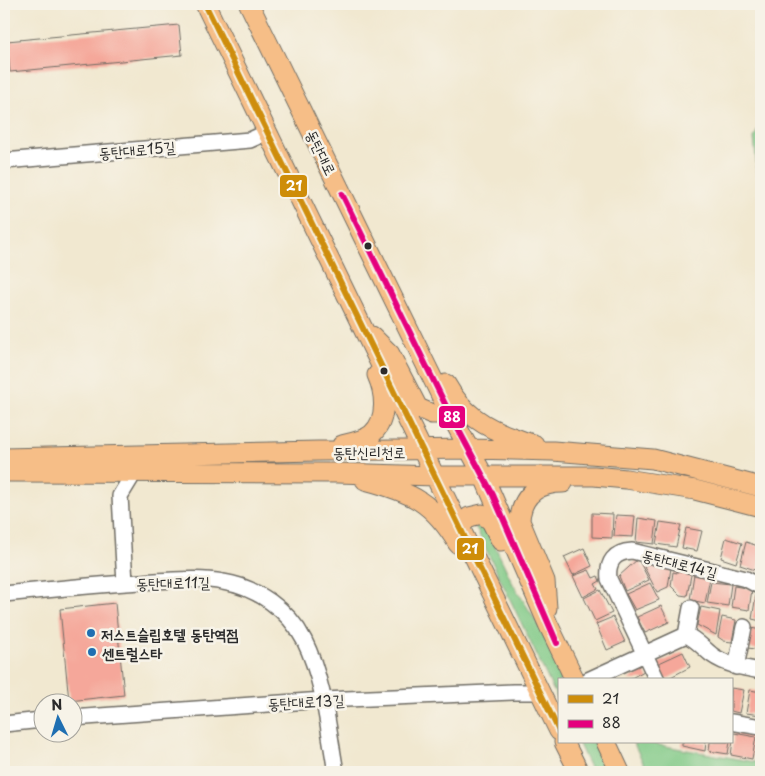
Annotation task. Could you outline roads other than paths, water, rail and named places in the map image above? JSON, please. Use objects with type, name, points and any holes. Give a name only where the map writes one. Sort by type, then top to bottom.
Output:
[{"type":"main road","points":[[206,4],[558,729]]},
{"type":"main road","name":"동탄대로","points":[[249,5],[447,408],[483,475],[548,624],[574,678]]},
{"type":"main road","points":[[402,317],[430,353],[454,398],[468,412],[494,431],[530,443],[573,446],[602,454]]},
{"type":"main road","points":[[362,326],[390,354],[418,408],[432,414],[442,414],[447,408]]},
{"type":"main road","points":[[318,451],[346,444],[370,435],[379,426],[383,412],[382,388],[368,355],[362,326]]},
{"type":"main road","name":"동탄신리천로","points":[[4,458],[469,449],[602,454],[653,459],[761,487]]},
{"type":"main road","name":"동탄신리천로","points":[[4,472],[82,471],[134,473],[337,473],[435,476],[594,476],[657,483],[724,496],[761,507]]},
{"type":"main road","points":[[337,473],[402,491],[429,506],[450,532],[511,632]]},
{"type":"main road","points":[[548,624],[545,581],[520,521],[520,511],[525,500],[538,488],[550,483],[634,488],[657,483]]},
{"type":"main road","points":[[460,527],[469,517],[482,514],[491,521],[523,587],[548,624]]},
{"type":"main road","points":[[565,744],[579,772]]},
{"type":"main road","points":[[607,744],[620,772]]},
{"type":"street","name":"동탄대로15길","points":[[4,161],[250,140],[268,132]]},
{"type":"street","points":[[125,583],[120,496],[134,473]]},
{"type":"street","name":"동탄대로14길","points":[[657,678],[609,579],[609,566],[616,556],[632,551],[746,579],[761,586]]},
{"type":"street","name":"동탄대로11길","points":[[4,594],[125,583],[197,579],[215,581],[247,589],[278,608],[293,623],[303,638],[318,676],[336,772]]},
{"type":"street","points":[[686,635],[691,608]]},
{"type":"street","points":[[736,667],[744,627]]},
{"type":"street","points":[[592,678],[686,635]]},
{"type":"street","points":[[686,635],[714,656],[736,667],[761,671]]},
{"type":"street","name":"동탄대로13길","points":[[82,717],[323,700],[540,692]]},
{"type":"street","points":[[4,724],[32,721]]},
{"type":"street","points":[[732,722],[761,727]]},
{"type":"place","name":"저스트슬립호텔 동탄역점","points":[[91,633]]},
{"type":"place","name":"센트럴스타","points":[[92,652]]}]
